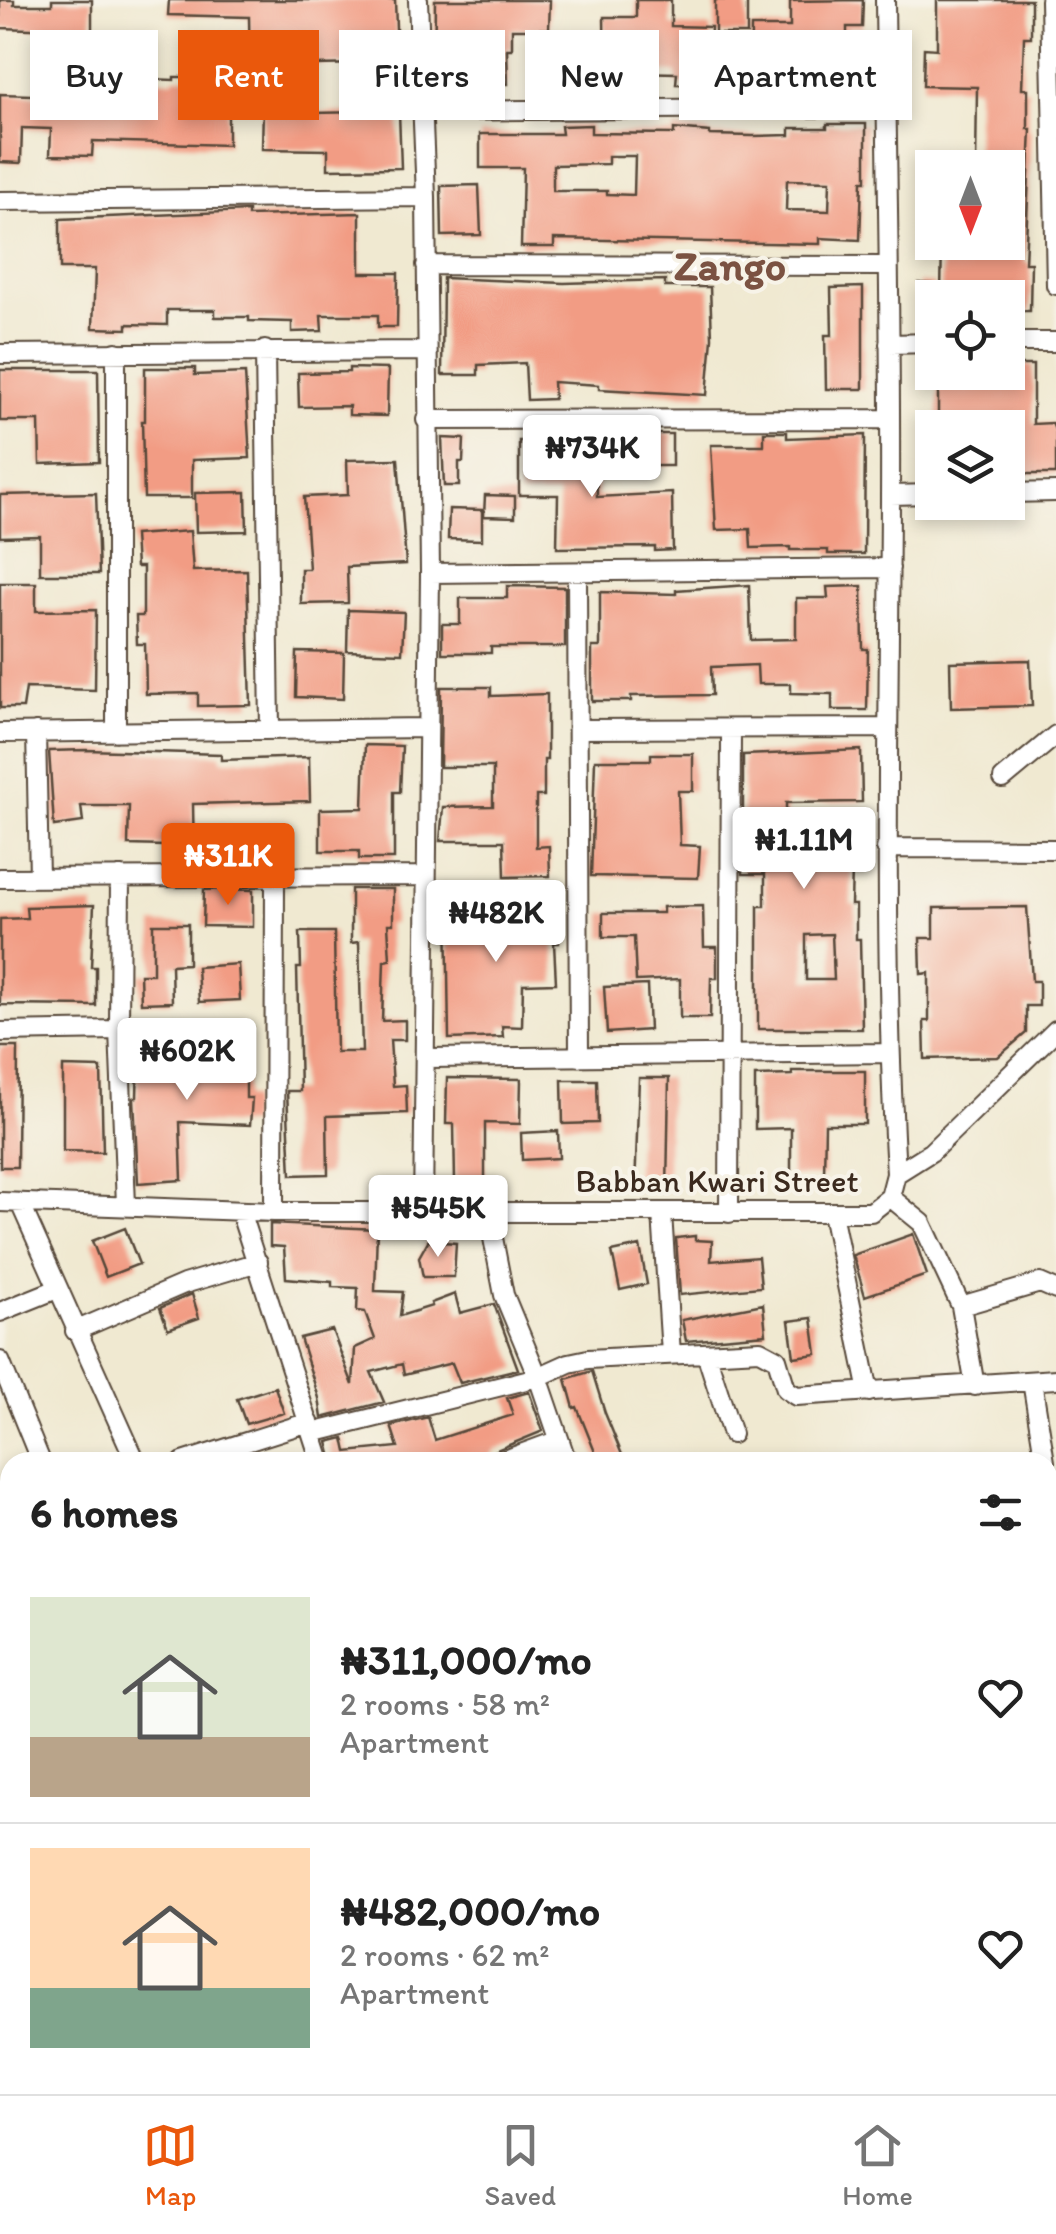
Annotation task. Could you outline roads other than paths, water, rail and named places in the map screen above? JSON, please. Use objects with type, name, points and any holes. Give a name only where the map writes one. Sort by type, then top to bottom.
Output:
[{"type":"street","points":[[418,0],[419,30]]},
{"type":"street","points":[[885,0],[885,30]]},
{"type":"street","points":[[1050,0],[1056,285]]},
{"type":"street","points":[[505,111],[679,110]]},
{"type":"street","points":[[422,120],[430,573],[423,1212]]},
{"type":"street","points":[[886,120],[890,568],[886,848],[889,1053],[896,1174]]},
{"type":"street","points":[[0,201],[426,197]]},
{"type":"street","points":[[426,265],[888,266]]},
{"type":"street","points":[[1025,342],[1056,342]]},
{"type":"street","points":[[889,344],[915,343]]},
{"type":"street","points":[[264,350],[270,730]]},
{"type":"street","points":[[0,354],[426,351]]},
{"type":"street","points":[[116,352],[116,732]]},
{"type":"street","points":[[426,420],[890,419]]},
{"type":"street","points":[[1025,493],[1056,492]]},
{"type":"street","points":[[890,495],[915,494]]},
{"type":"street","points":[[430,573],[890,568]]},
{"type":"street","points":[[577,572],[579,1056]]},
{"type":"street","points":[[0,732],[426,728]]},
{"type":"street","points":[[578,729],[888,728]]},
{"type":"street","points":[[730,730],[730,1213]]},
{"type":"street","points":[[36,732],[39,878]]},
{"type":"street","points":[[1003,778],[1056,734]]},
{"type":"street","points":[[886,848],[1056,849]]},
{"type":"street","points":[[274,1212],[275,876]]},
{"type":"street","points":[[0,878],[426,876]]},
{"type":"street","points":[[120,877],[119,1030],[126,1205]]},
{"type":"street","points":[[0,1032],[119,1030]]},
{"type":"street","name":"Babban Kwari Street","points":[[0,1202],[274,1212],[870,1212],[890,1198],[896,1174],[931,1152],[1056,1030]]},
{"type":"street","points":[[427,1058],[889,1053]]},
{"type":"street","points":[[890,1198],[922,1223],[961,1306],[975,1386]]},
{"type":"street","points":[[20,1203],[131,1452]]},
{"type":"street","points":[[240,1211],[318,1452]]},
{"type":"street","points":[[488,1212],[504,1296],[563,1452]]},
{"type":"street","points":[[662,1213],[670,1354]]},
{"type":"street","points":[[832,1213],[870,1392]]},
{"type":"street","points":[[75,1332],[184,1284],[258,1262]]},
{"type":"street","points":[[961,1306],[1040,1283],[1056,1290]]},
{"type":"street","points":[[0,1312],[57,1289]]},
{"type":"street","points":[[240,1452],[310,1428],[538,1377],[588,1359],[760,1350],[776,1359],[786,1389],[796,1396],[1056,1380]]},
{"type":"street","points":[[706,1353],[732,1434]]},
{"type":"street","points":[[0,1361],[37,1452]]},
{"type":"street","points":[[1032,1380],[1044,1452]]},
{"type":"street","points":[[526,1452],[559,1440]]},
{"type":"district","name":"Zango","points":[[730,265]]}]
